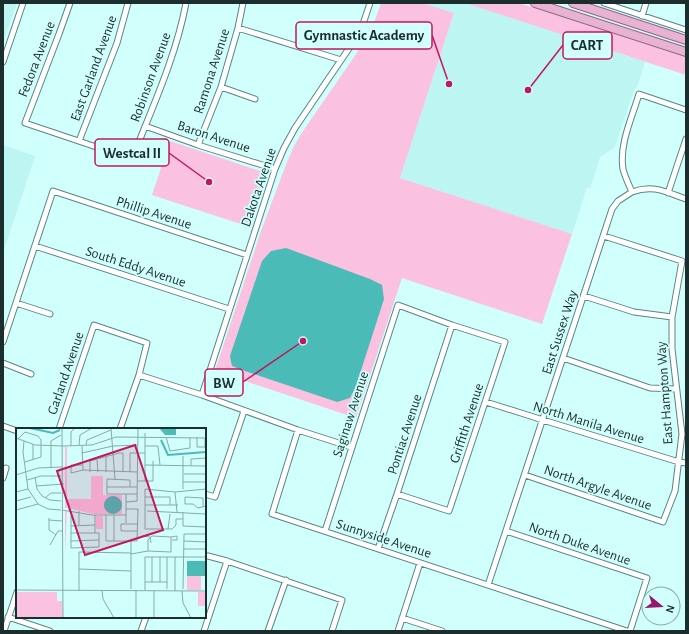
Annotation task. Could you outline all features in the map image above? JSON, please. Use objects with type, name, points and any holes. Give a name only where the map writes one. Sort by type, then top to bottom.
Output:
[{"type":"main road","points":[[535,3],[686,52]]},
{"type":"main road","points":[[575,3],[686,40]]},
{"type":"street","points":[[3,62],[23,3]]},
{"type":"street","name":"Fedora Avenue","points":[[70,3],[25,123],[79,141]]},
{"type":"street","name":"East Garland Avenue","points":[[79,141],[117,43],[128,3]]},
{"type":"street","name":"Robinson Avenue","points":[[79,141],[132,159],[164,81],[183,19],[186,3]]},
{"type":"street","name":"Ramona Avenue","points":[[198,145],[220,87],[238,28],[243,3]]},
{"type":"street","name":"Dakota Avenue","points":[[202,395],[275,168],[295,128],[354,41],[360,30],[370,3]]},
{"type":"street","points":[[572,15],[575,3]]},
{"type":"street","points":[[604,3],[686,30]]},
{"type":"street","points":[[642,16],[646,3]]},
{"type":"street","points":[[238,28],[341,60]]},
{"type":"street","points":[[220,87],[255,99]]},
{"type":"street","points":[[686,110],[639,94],[623,143],[622,153],[624,171],[632,192],[647,188],[686,199]]},
{"type":"street","name":"Baron Avenue","points":[[145,126],[198,145],[275,168]]},
{"type":"street","points":[[668,193],[686,139]]},
{"type":"street","name":"Phillip Avenue","points":[[35,246],[53,191],[247,255]]},
{"type":"street","name":"East Sussex Way","points":[[488,585],[614,206],[622,197],[632,192]]},
{"type":"street","name":"East Hampton Way","points":[[604,236],[682,261],[672,317],[672,349],[682,434],[675,491],[663,522]]},
{"type":"street","points":[[3,342],[35,246]]},
{"type":"street","name":"South Eddy Avenue","points":[[35,246],[229,309]]},
{"type":"street","points":[[584,296],[634,312],[672,317]]},
{"type":"street","points":[[16,303],[50,314]]},
{"type":"street","name":"Saginaw Avenue","points":[[324,531],[398,305],[452,325]]},
{"type":"street","name":"Garland Avenue","points":[[59,428],[94,325],[147,343],[139,375]]},
{"type":"street","name":"Griffith Avenue","points":[[397,494],[450,511],[486,402],[505,342],[452,325]]},
{"type":"street","name":"Pontiac Avenue","points":[[378,549],[452,325]]},
{"type":"street","points":[[563,358],[650,388],[676,389]]},
{"type":"street","points":[[3,363],[30,374]]},
{"type":"street","points":[[120,428],[139,375],[202,395],[298,430],[351,447]]},
{"type":"street","name":"North Manila Avenue","points":[[486,402],[686,463]]},
{"type":"street","points":[[206,494],[215,497],[244,411]]},
{"type":"street","points":[[3,426],[16,431]]},
{"type":"street","name":"Sunnyside Avenue","points":[[298,430],[272,514],[627,631]]},
{"type":"street","points":[[3,478],[6,468]]},
{"type":"street","name":"North Argyle Avenue","points":[[525,475],[663,522]]},
{"type":"street","name":"North Duke Avenue","points":[[506,531],[647,578],[630,631]]},
{"type":"street","points":[[206,556],[227,561],[286,580],[342,600],[332,631]]},
{"type":"street","points":[[204,631],[227,561]]},
{"type":"street","points":[[398,631],[420,563]]},
{"type":"street","points":[[268,631],[286,580]]},
{"type":"street","points":[[4,631],[16,595]]},
{"type":"street","points":[[8,617],[50,631]]},
{"type":"street","points":[[141,631],[146,618]]},
{"type":"street","points":[[402,618],[442,631]]},
{"type":"shaded area","points":[[3,3],[17,3],[3,43]]},
{"type":"shaded area","points":[[381,3],[422,3],[454,13],[400,178],[572,234],[542,324],[402,278],[356,418],[215,371],[261,231],[294,146],[363,44],[375,20]]},
{"type":"shaded area","points":[[422,3],[465,3],[645,62],[615,147],[600,157],[590,189],[587,187],[572,234],[400,178],[454,14]]},
{"type":"shaded area","points":[[465,3],[519,3],[686,57],[686,75]]},
{"type":"shaded area","points":[[170,141],[263,172],[264,176],[250,227],[152,195]]},
{"type":"shaded area","points":[[3,145],[35,156],[3,253]]},
{"type":"water","points":[[286,248],[370,279],[382,285],[384,299],[356,386],[350,398],[337,402],[232,366],[230,356],[262,261],[271,251]]},
{"type":"place","name":"Gymnastic Academy","points":[[449,84]]},
{"type":"place","name":"CART","points":[[528,90]]},
{"type":"place","name":"Westcal II","points":[[209,182]]},
{"type":"place","name":"BW","points":[[303,341]]}]
